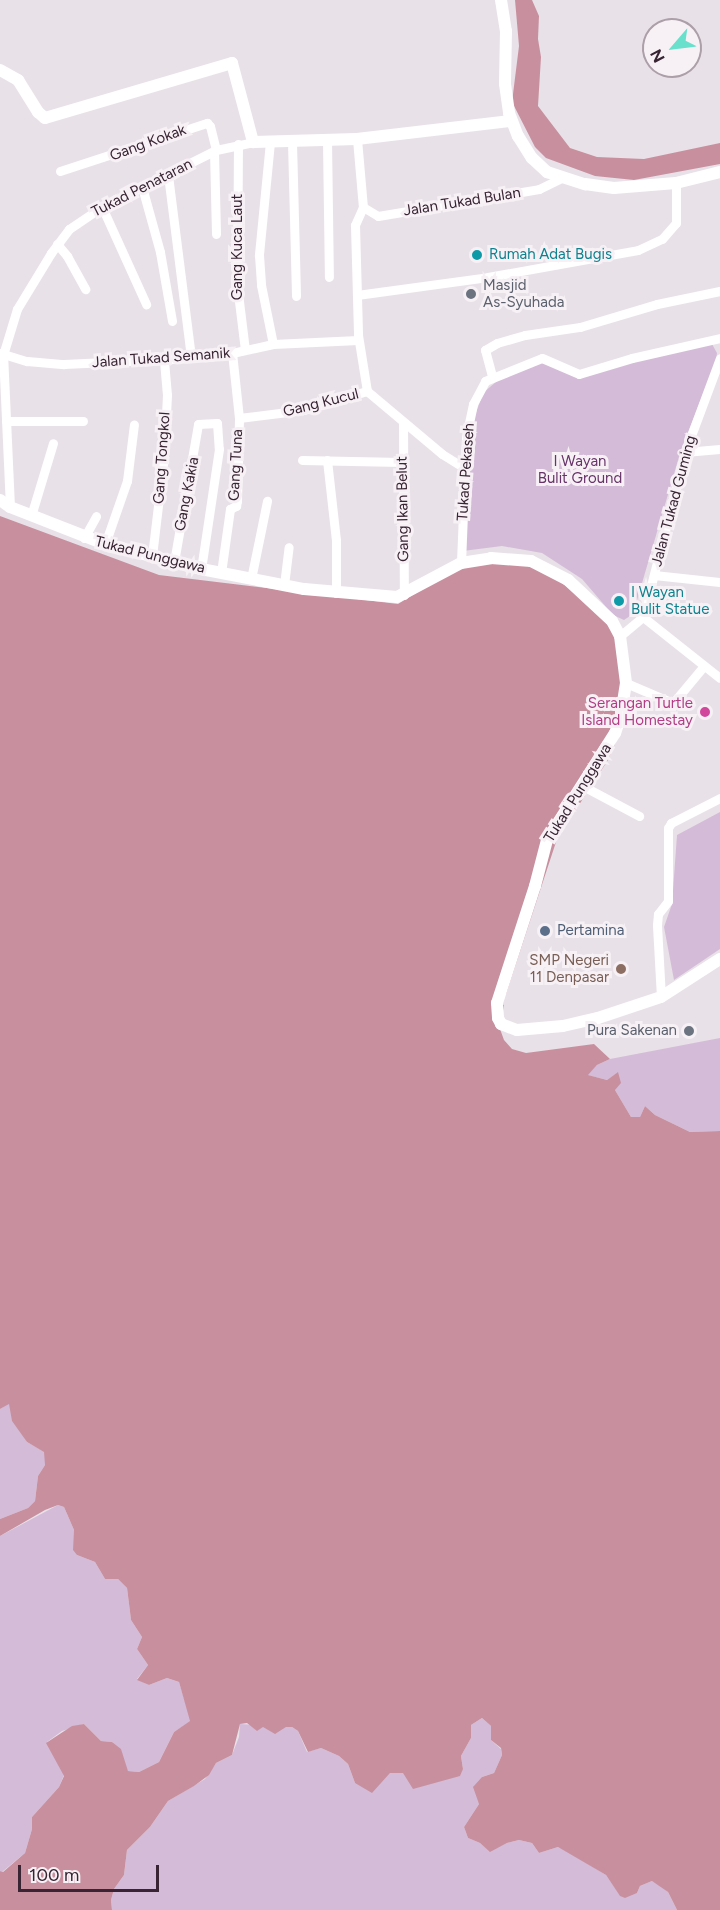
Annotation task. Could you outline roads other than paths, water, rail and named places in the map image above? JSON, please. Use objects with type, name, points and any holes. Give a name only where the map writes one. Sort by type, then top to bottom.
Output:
[{"type":"street","points":[[501,0],[506,31],[506,93],[511,121],[532,158],[547,172],[562,178],[614,188],[676,183],[720,172]]},
{"type":"street","points":[[0,70],[18,80],[38,112],[45,118],[232,63],[253,142]]},
{"type":"street","name":"Tukad Penataran","points":[[5,503],[6,421],[1,354],[17,309],[57,244],[81,219],[215,151],[238,144],[357,139],[511,121]]},
{"type":"street","name":"Gang Kokak","points":[[60,171],[205,123],[210,126],[215,151]]},
{"type":"street","points":[[357,139],[363,207],[355,225],[358,340],[367,391],[403,422],[464,468]]},
{"type":"street","points":[[327,140],[329,277]]},
{"type":"street","points":[[270,142],[259,255],[261,285],[273,344]]},
{"type":"street","points":[[292,142],[296,296]]},
{"type":"street","name":"Gang Kuca Laut","points":[[238,144],[237,285],[245,350]]},
{"type":"street","points":[[215,151],[216,234]]},
{"type":"street","points":[[168,175],[191,358]]},
{"type":"street","name":"Jalan Tukad Bulan","points":[[363,207],[378,216],[539,189],[562,178]]},
{"type":"street","points":[[357,295],[488,277],[550,263],[638,250],[662,238],[676,223],[676,183]]},
{"type":"street","points":[[142,187],[160,252],[172,321]]},
{"type":"street","points":[[102,207],[146,304]]},
{"type":"street","points":[[57,244],[67,256],[85,289]]},
{"type":"street","points":[[720,291],[657,304],[580,327],[525,335],[497,343],[485,350],[492,376],[542,358],[579,374],[654,352],[720,338]]},
{"type":"street","name":"Jalan Tukad Semanik","points":[[1,354],[35,362],[64,364],[191,358],[232,353],[273,344],[358,340]]},
{"type":"street","name":"Gang Tuna","points":[[221,573],[230,509],[236,506],[237,501],[240,453],[232,353]]},
{"type":"street","name":"Jalan Tukad Guming","points":[[643,618],[685,452],[716,380],[720,358]]},
{"type":"street","name":"Gang Tongkol","points":[[152,556],[164,456],[167,395],[164,360]]},
{"type":"street","name":"Tukad Pekaseh","points":[[461,563],[464,468],[473,404],[481,385],[492,376]]},
{"type":"street","name":"Gang Kucul","points":[[238,418],[304,410],[367,391]]},
{"type":"street","points":[[6,421],[83,421]]},
{"type":"street","name":"Gang Kakia","points":[[174,562],[198,425],[201,422],[219,424],[219,449]]},
{"type":"street","name":"Gang Ikan Belut","points":[[403,422],[401,462],[404,595]]},
{"type":"street","points":[[105,544],[127,481],[134,424]]},
{"type":"street","points":[[31,516],[53,443]]},
{"type":"street","points":[[201,569],[219,449],[240,453]]},
{"type":"street","points":[[685,452],[720,449]]},
{"type":"street","points":[[302,460],[401,462]]},
{"type":"street","points":[[327,460],[336,540],[336,593]]},
{"type":"street","points":[[251,579],[267,501]]},
{"type":"street","name":"Tukad Punggawa","points":[[5,503],[31,516],[105,544],[201,569],[336,593],[389,598],[404,595],[461,563],[491,558],[520,559],[545,567],[568,580],[596,603],[612,621],[620,636],[626,683],[621,715],[615,733],[547,840],[535,886],[497,1003],[498,1018],[507,1028],[517,1030],[544,1029],[598,1018],[661,997],[720,959]]},
{"type":"street","points":[[212,507],[230,509]]},
{"type":"street","points":[[84,538],[96,516]]},
{"type":"street","points":[[284,585],[289,547]]},
{"type":"street","points":[[654,575],[720,582]]},
{"type":"street","points":[[620,636],[643,618],[720,678]]},
{"type":"street","points":[[626,683],[673,703],[703,667]]},
{"type":"street","points":[[581,785],[639,816]]},
{"type":"street","points":[[661,997],[657,924],[658,914],[668,901],[668,828],[671,823],[720,798]]},
{"type":"place","name":"Rumah Adat Bugis","points":[[477,255]]},
{"type":"place","name":"Masjid As-Syuhada","points":[[471,294]]},
{"type":"place","name":"I Wayan Bulit Statue","points":[[619,601]]},
{"type":"place","name":"Serangan Turtle Island Homestay","points":[[705,712]]},
{"type":"place","name":"Pertamina","points":[[545,931]]},
{"type":"place","name":"SMP Negeri 11 Denpasar","points":[[621,969]]},
{"type":"place","name":"Pura Sakenan","points":[[689,1031]]},
{"type":"park label","name":"I Wayan Bulit Ground","points":[[580,470]]}]
